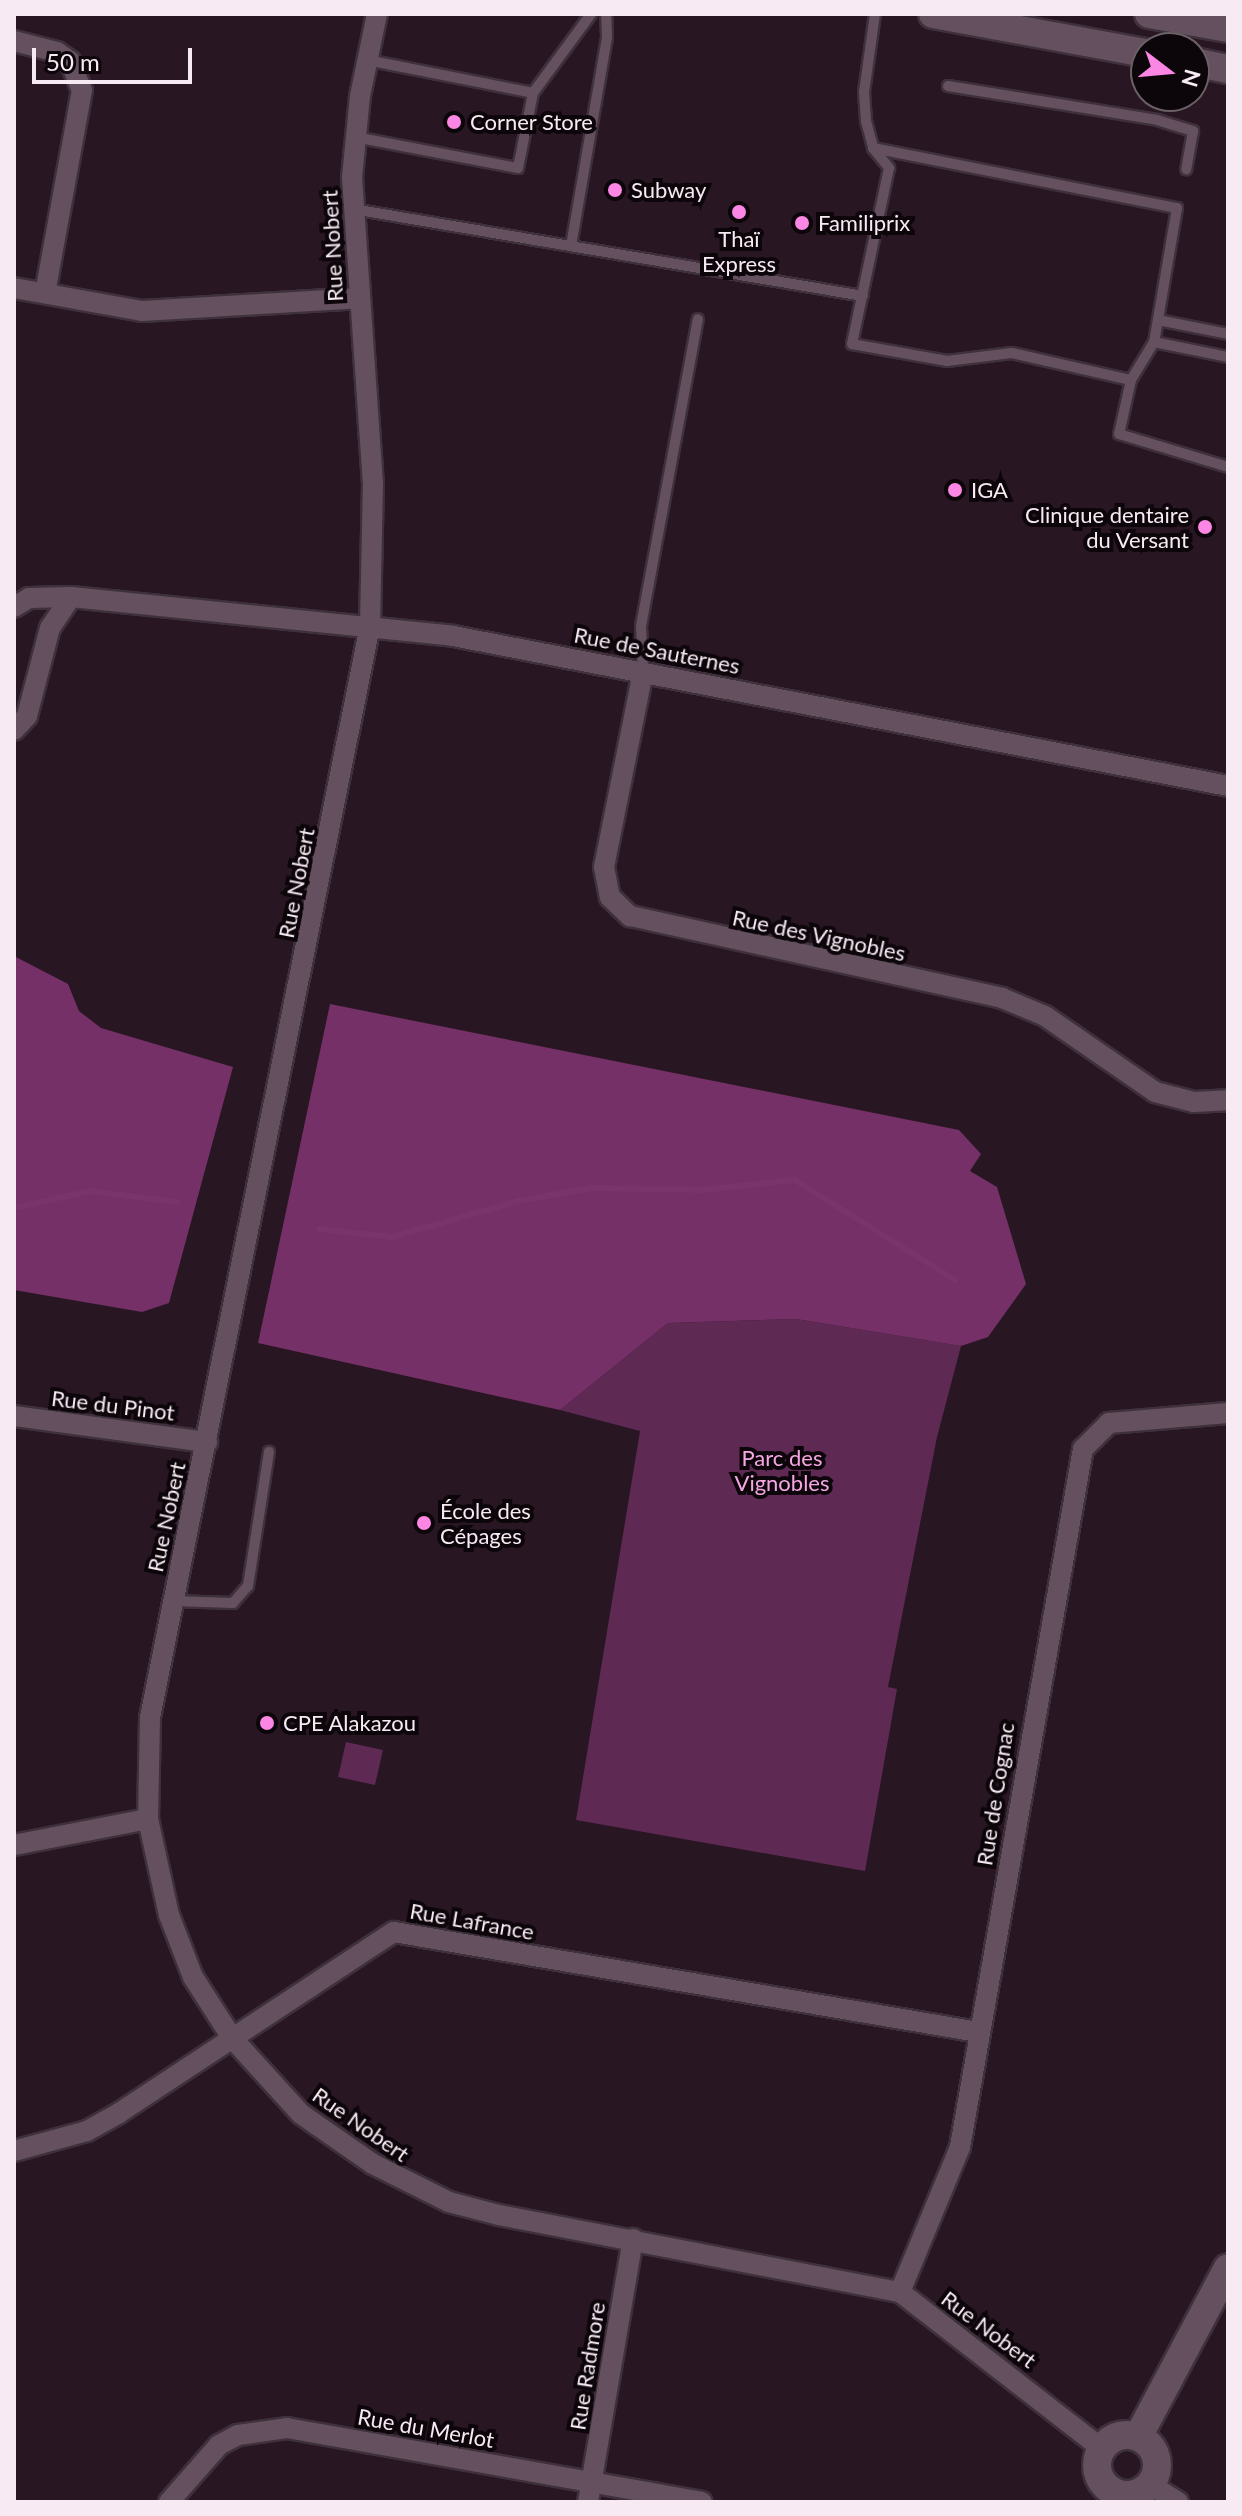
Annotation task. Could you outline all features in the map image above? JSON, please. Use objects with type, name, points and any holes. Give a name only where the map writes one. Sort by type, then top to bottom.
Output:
[{"type":"street","name":"Rue Nobert","points":[[377,14],[355,137],[353,209],[373,482],[370,626],[147,1740],[148,1819],[179,1943],[193,1977],[232,2038],[301,2114],[410,2186],[499,2215],[900,2292],[1101,2448]]},
{"type":"street","points":[[933,14],[1130,50]]},
{"type":"street","points":[[1149,14],[1228,28]]},
{"type":"street","points":[[14,41],[57,52],[70,61],[82,90],[45,293]]},
{"type":"street","points":[[14,288],[142,311],[358,298]]},
{"type":"street","points":[[14,730],[27,716],[47,636],[71,597]]},
{"type":"street","name":"Rue de Sauternes","points":[[14,607],[29,598],[71,597],[370,626],[489,642],[1228,786]]},
{"type":"street","name":"Rue des Vignobles","points":[[643,672],[604,867],[610,897],[630,916],[1002,998],[1045,1016],[1155,1092],[1194,1102],[1228,1100]]},
{"type":"street","name":"Rue de Cognac","points":[[900,2292],[956,2167],[1083,1449],[1095,1432],[1109,1423],[1228,1413]]},
{"type":"street","name":"Rue du Pinot","points":[[14,1416],[207,1442]]},
{"type":"street","points":[[14,1845],[148,1819]]},
{"type":"street","name":"Rue Lafrance","points":[[14,2151],[87,2131],[394,1932],[978,2032]]},
{"type":"street","name":"Rue Radmore","points":[[591,2492],[633,2239]]},
{"type":"street","points":[[1138,2437],[1228,2268]]},
{"type":"street","name":"Rue du Merlot","points":[[169,2502],[219,2445],[250,2432],[287,2428],[591,2492],[701,2502]]},
{"type":"street","points":[[1123,2435],[1138,2437],[1157,2459],[1151,2485],[1137,2494],[1105,2496],[1096,2464],[1101,2448],[1123,2435]]},
{"type":"street","points":[[1151,2485],[1178,2502]]},
{"type":"lane","points":[[355,137],[518,168],[533,93],[591,14]]},
{"type":"lane","points":[[571,246],[607,37],[606,14]]},
{"type":"lane","points":[[875,14],[864,92],[873,148],[889,168],[852,344],[947,361],[1012,353],[1131,380]]},
{"type":"lane","points":[[367,60],[533,93]]},
{"type":"lane","points":[[948,86],[1157,120],[1193,131],[1186,169]]},
{"type":"lane","points":[[873,148],[1177,208],[1154,342],[1131,380],[1119,434],[1228,467]]},
{"type":"lane","points":[[353,209],[863,296]]},
{"type":"lane","points":[[643,672],[646,595],[698,319]]},
{"type":"lane","points":[[1158,320],[1228,334]]},
{"type":"lane","points":[[1154,342],[1228,357]]},
{"type":"lane","points":[[173,1601],[233,1603],[248,1586],[269,1452]]},
{"type":"green space","name":"Parc des Vignobles","points":[[796,1319],[961,1346],[937,1437],[888,1687],[897,1689],[865,1871],[576,1820],[640,1431],[560,1410],[668,1323]]},
{"type":"green space","points":[[346,1742],[383,1750],[375,1785],[338,1777]]},
{"type":"shaded area","points":[[14,956],[68,984],[79,1011],[101,1028],[233,1067],[169,1303],[142,1312],[14,1290]]},
{"type":"shaded area","points":[[330,1004],[959,1130],[981,1154],[970,1171],[997,1187],[1026,1284],[988,1337],[961,1346],[796,1319],[668,1323],[560,1410],[258,1343]]},
{"type":"waterway","points":[[319,1229],[392,1237],[518,1201],[591,1188],[703,1190],[795,1180],[955,1280]]},
{"type":"waterway","points":[[14,1208],[90,1191],[177,1202]]},
{"type":"place","name":"Corner Store","points":[[454,122]]},
{"type":"place","name":"Subway","points":[[615,190]]},
{"type":"place","name":"Thaï Express","points":[[739,212]]},
{"type":"place","name":"Familiprix","points":[[802,223]]},
{"type":"place","name":"IGA","points":[[955,490]]},
{"type":"place","name":"Clinique dentaire du Versant","points":[[1205,527]]},
{"type":"place","name":"École des Cépages","points":[[424,1523]]},
{"type":"place","name":"CPE Alakazou","points":[[267,1723]]}]
